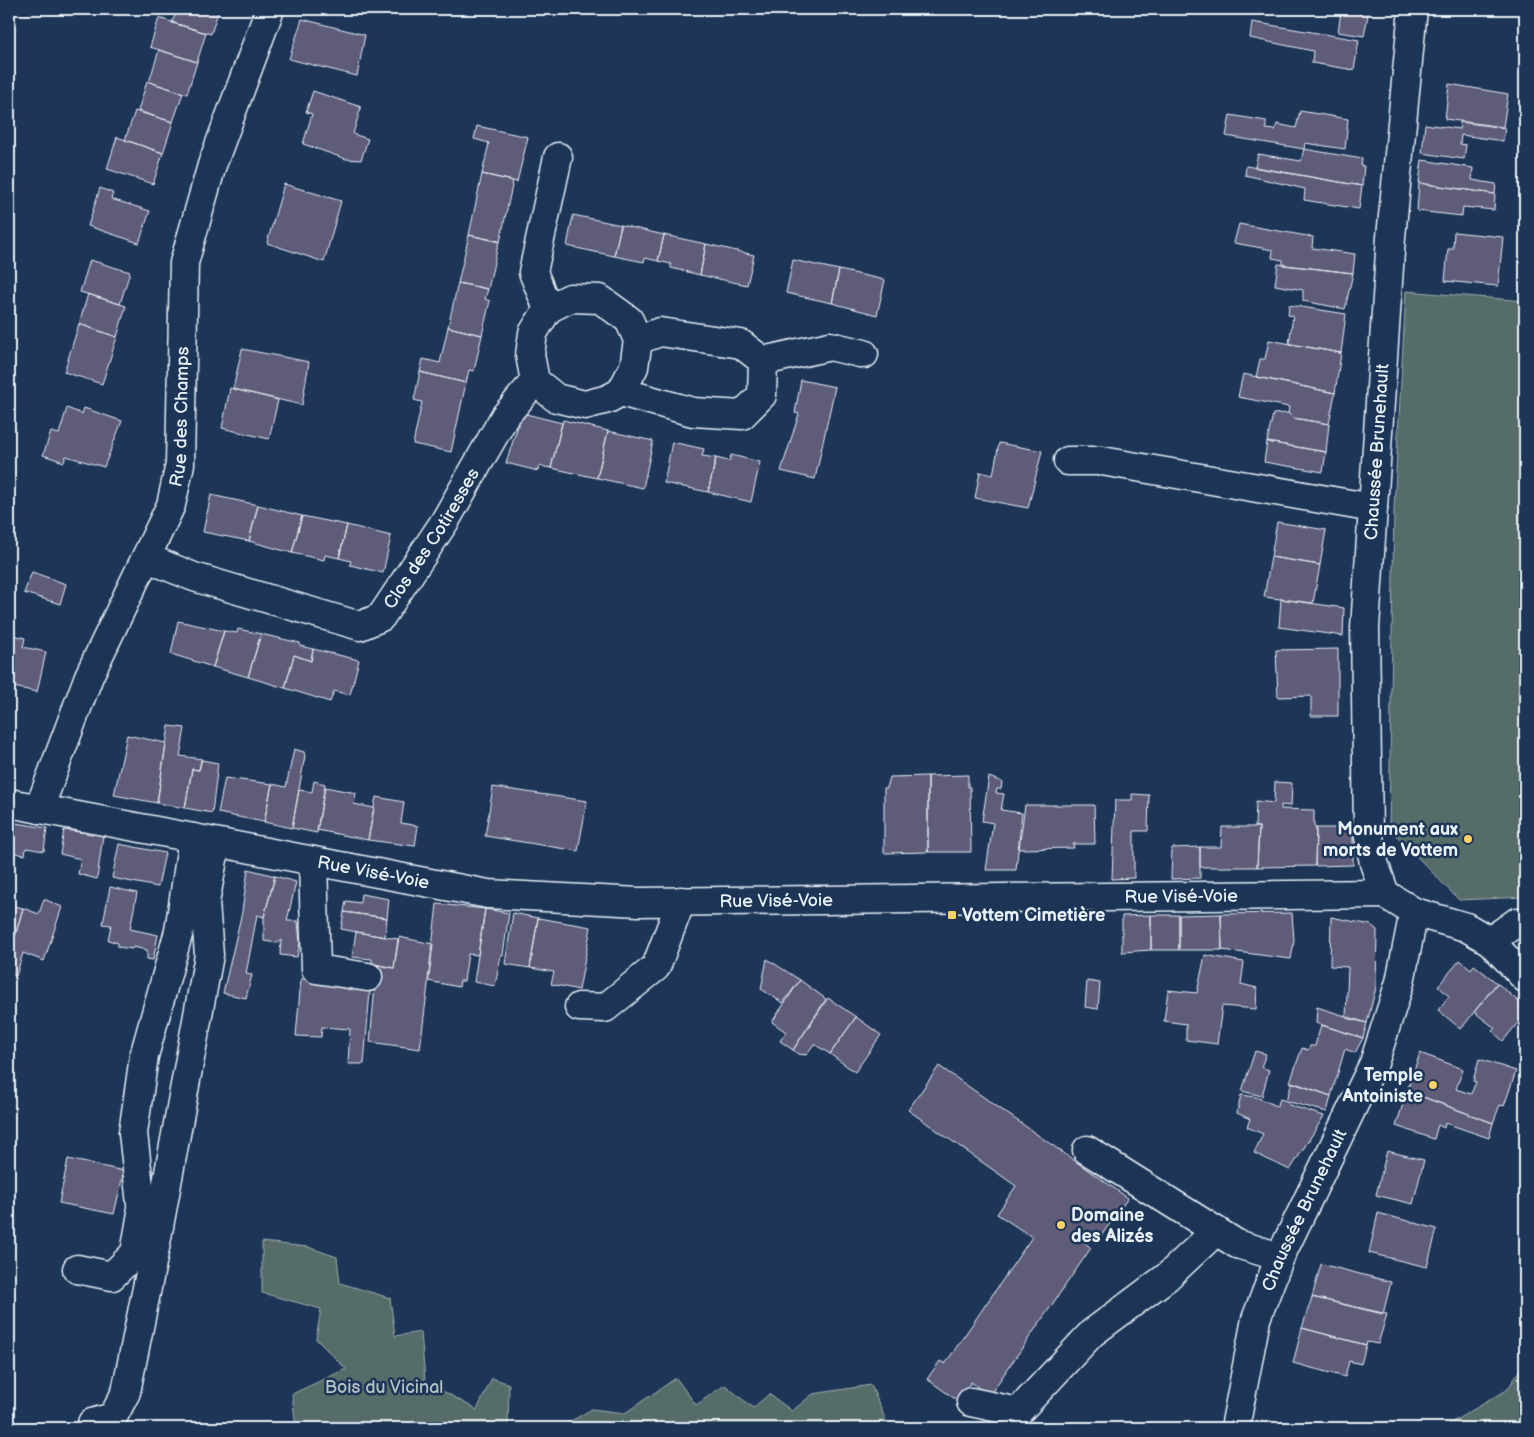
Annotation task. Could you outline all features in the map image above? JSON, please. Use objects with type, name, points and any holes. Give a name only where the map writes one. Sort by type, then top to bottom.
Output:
[{"type":"street","name":"Rue des Champs","points":[[39,809],[89,676],[171,505],[180,464],[184,263],[212,165],[270,9]]},
{"type":"street","name":"Chaussée Brunehault","points":[[1385,894],[1374,863],[1368,832],[1365,628],[1391,237],[1413,9]]},
{"type":"street","points":[[548,309],[533,272],[558,157]]},
{"type":"street","points":[[570,298],[600,299],[629,320],[638,340],[634,367],[621,392],[608,400],[585,405],[556,398],[535,380],[530,355],[533,333],[548,309],[570,298]]},
{"type":"street","points":[[638,340],[660,332],[741,344],[764,361],[830,346],[864,354]]},
{"type":"street","points":[[621,392],[693,412],[742,415],[762,396],[764,361]]},
{"type":"street","name":"Clos des Cotiresses","points":[[147,558],[194,577],[360,626],[381,617],[445,521],[505,416],[535,380]]},
{"type":"street","points":[[1068,461],[1102,461],[1372,508]]},
{"type":"street","name":"Rue Visé-Voie","points":[[9,803],[488,894],[639,902],[1385,894]]},
{"type":"street","points":[[77,1269],[112,1276],[135,1253],[142,1213],[133,1133],[144,1056],[204,840]]},
{"type":"street","points":[[92,1423],[113,1417],[126,1392],[156,1243],[209,955],[205,903],[204,840]]},
{"type":"street","points":[[313,861],[316,969],[368,976]]},
{"type":"street","points":[[1385,894],[1414,912],[1466,927],[1490,941],[1525,978]]},
{"type":"street","points":[[579,1007],[605,1008],[656,967],[681,901]]},
{"type":"street","name":"Chaussée Brunehault","points":[[1235,1428],[1256,1319],[1280,1257],[1374,1062],[1400,982],[1414,912]]},
{"type":"street","points":[[1490,941],[1517,922],[1525,922]]},
{"type":"street","points":[[1087,1150],[1237,1244],[1280,1257]]},
{"type":"street","points":[[971,1402],[1018,1412],[1092,1333],[1168,1277],[1216,1231]]},
{"type":"green space","points":[[1406,291],[1525,301],[1525,897],[1459,900],[1389,828],[1394,508]]},
{"type":"green space","name":"Bois du Vicinal","points":[[262,1242],[308,1247],[337,1257],[340,1283],[390,1298],[395,1336],[421,1332],[425,1381],[477,1410],[492,1378],[509,1384],[508,1428],[296,1428],[292,1394],[346,1369],[316,1339],[321,1309],[262,1293]]},
{"type":"green space","points":[[1525,1362],[1525,1428],[1442,1428],[1507,1390]]},
{"type":"green space","points":[[676,1378],[696,1405],[725,1385],[753,1408],[769,1394],[792,1411],[813,1394],[871,1385],[889,1428],[559,1428],[592,1409],[625,1413]]},
{"type":"building","points":[[177,9],[219,9],[211,34],[172,23]]},
{"type":"building","points":[[1324,9],[1369,9],[1364,36],[1338,32],[1341,12]]},
{"type":"building","points":[[159,18],[206,33],[197,62],[150,47]]},
{"type":"building","points":[[302,19],[365,35],[357,76],[289,59]]},
{"type":"building","points":[[1252,22],[1359,40],[1354,70],[1312,63],[1313,51],[1250,38]]},
{"type":"building","points":[[159,50],[197,62],[187,94],[149,82]]},
{"type":"building","points":[[147,81],[183,93],[173,122],[138,111]]},
{"type":"building","points":[[1449,84],[1508,94],[1503,127],[1445,119]]},
{"type":"building","points":[[313,91],[361,107],[353,134],[368,139],[361,160],[346,159],[303,144],[312,114],[306,112]]},
{"type":"building","points":[[135,111],[173,122],[163,153],[125,140]]},
{"type":"building","points":[[1300,111],[1348,119],[1345,149],[1305,143],[1304,149],[1226,136],[1230,115],[1266,121],[1266,129],[1275,130],[1277,124],[1296,128]]},
{"type":"building","points":[[1460,122],[1505,128],[1503,141],[1461,135],[1460,144],[1466,145],[1464,159],[1422,153],[1425,124],[1459,129]]},
{"type":"building","points":[[477,126],[528,137],[517,182],[482,174],[489,143],[474,139]]},
{"type":"building","points":[[117,137],[163,153],[153,184],[107,169]]},
{"type":"building","points":[[1304,149],[1362,159],[1361,166],[1364,166],[1362,186],[1255,167],[1258,154],[1301,161]]},
{"type":"building","points":[[1422,160],[1473,168],[1472,180],[1496,184],[1495,194],[1419,183]]},
{"type":"building","points":[[1246,166],[1362,186],[1359,209],[1304,200],[1305,189],[1245,175]]},
{"type":"building","points":[[482,174],[513,181],[500,242],[469,235]]},
{"type":"building","points":[[1419,183],[1495,194],[1494,210],[1463,207],[1462,216],[1417,211]]},
{"type":"building","points":[[284,184],[341,201],[324,262],[267,243]]},
{"type":"building","points":[[100,188],[113,193],[111,199],[150,211],[139,243],[88,226]]},
{"type":"building","points":[[573,215],[621,225],[614,256],[567,246]]},
{"type":"building","points":[[1239,224],[1313,237],[1312,248],[1355,254],[1353,273],[1283,265],[1283,260],[1272,258],[1273,250],[1234,243]]},
{"type":"building","points":[[621,225],[664,235],[658,261],[645,258],[644,262],[614,256]]},
{"type":"building","points":[[1454,232],[1503,237],[1498,286],[1445,281],[1448,249],[1453,249]]},
{"type":"building","points":[[469,235],[499,241],[488,289],[458,283]]},
{"type":"building","points":[[664,235],[706,244],[700,275],[671,268],[671,264],[658,261]]},
{"type":"building","points":[[706,244],[754,255],[747,285],[700,275]]},
{"type":"building","points":[[90,260],[130,272],[120,304],[80,292]]},
{"type":"building","points":[[793,260],[839,270],[832,303],[786,293]]},
{"type":"building","points":[[1278,264],[1353,273],[1345,309],[1303,301],[1303,290],[1275,285]]},
{"type":"building","points":[[839,270],[885,280],[877,315],[832,303]]},
{"type":"building","points":[[458,283],[488,289],[485,299],[490,301],[482,335],[448,327]]},
{"type":"building","points":[[88,294],[126,306],[117,337],[79,324]]},
{"type":"building","points":[[1289,305],[1346,314],[1341,353],[1289,344],[1293,316],[1288,315]]},
{"type":"building","points":[[79,324],[117,337],[102,384],[64,372]]},
{"type":"building","points":[[448,327],[482,335],[474,371],[469,370],[466,383],[420,372],[423,359],[440,363]]},
{"type":"building","points":[[1269,340],[1341,353],[1335,393],[1256,377],[1260,359],[1265,359]]},
{"type":"building","points":[[242,349],[309,362],[302,405],[233,389]]},
{"type":"building","points":[[420,372],[466,383],[451,452],[413,444],[422,402],[414,400]]},
{"type":"building","points":[[1243,374],[1335,393],[1329,424],[1293,418],[1288,413],[1289,407],[1238,397]]},
{"type":"building","points":[[801,380],[835,387],[815,479],[781,471],[799,414],[795,413]]},
{"type":"building","points":[[230,388],[278,400],[269,439],[222,428]]},
{"type":"building","points":[[67,408],[82,414],[84,408],[122,421],[104,467],[66,456],[64,462],[43,455],[51,432],[59,434]]},
{"type":"building","points":[[522,413],[562,423],[551,468],[539,466],[538,471],[506,463]]},
{"type":"building","points":[[1288,413],[1293,418],[1329,424],[1326,452],[1267,442],[1273,414]]},
{"type":"building","points":[[563,420],[608,431],[597,478],[551,468]]},
{"type":"building","points":[[608,431],[653,441],[643,488],[597,478]]},
{"type":"building","points":[[672,442],[704,449],[702,456],[716,458],[708,492],[664,483]]},
{"type":"building","points":[[1267,442],[1326,452],[1323,472],[1264,462]]},
{"type":"building","points":[[999,443],[1042,451],[1028,508],[975,498],[980,472],[993,475]]},
{"type":"building","points":[[731,455],[760,462],[751,502],[708,492],[716,458],[729,461]]},
{"type":"building","points":[[211,495],[258,505],[249,541],[203,532]]},
{"type":"building","points":[[258,505],[302,516],[292,553],[249,541]]},
{"type":"building","points":[[302,516],[347,525],[339,558],[325,555],[324,560],[292,553]]},
{"type":"building","points":[[1277,522],[1326,530],[1320,565],[1271,557]]},
{"type":"building","points":[[347,525],[391,536],[383,573],[350,565],[351,561],[339,558]]},
{"type":"building","points":[[1271,557],[1320,565],[1313,603],[1264,597]]},
{"type":"building","points":[[32,572],[66,584],[60,604],[24,593]]},
{"type":"building","points":[[1281,599],[1344,608],[1343,636],[1279,627]]},
{"type":"building","points":[[178,621],[224,631],[213,667],[171,654]]},
{"type":"building","points":[[238,629],[261,634],[248,677],[213,667],[224,631],[237,633]]},
{"type":"building","points":[[9,634],[25,638],[23,647],[46,652],[37,692],[9,686]]},
{"type":"building","points":[[261,634],[300,643],[300,646],[313,649],[311,661],[294,655],[285,688],[248,677]]},
{"type":"building","points":[[313,649],[359,660],[350,695],[334,691],[330,702],[285,688],[294,655],[311,661]]},
{"type":"building","points":[[1338,649],[1338,716],[1311,716],[1311,696],[1278,697],[1276,650]]},
{"type":"building","points":[[169,726],[185,728],[180,756],[202,759],[199,770],[192,769],[185,808],[157,803]]},
{"type":"building","points":[[127,735],[166,743],[157,803],[114,795]]},
{"type":"building","points":[[294,749],[304,752],[305,756],[292,828],[264,822],[272,784],[286,787]]},
{"type":"building","points":[[201,760],[218,763],[212,813],[185,808],[192,769],[199,770]]},
{"type":"building","points":[[968,775],[968,787],[970,787],[971,852],[928,852],[928,776]]},
{"type":"building","points":[[928,776],[928,852],[884,853],[884,788],[887,788],[890,777]]},
{"type":"building","points":[[989,777],[1002,782],[1001,789],[997,789],[996,793],[1004,794],[1001,810],[1022,813],[1016,870],[986,870],[993,823],[982,821]]},
{"type":"building","points":[[225,778],[272,784],[264,822],[218,813]]},
{"type":"building","points":[[314,781],[325,784],[317,833],[292,828],[299,790],[312,792]]},
{"type":"building","points":[[1275,782],[1292,783],[1291,806],[1281,805],[1281,809],[1314,810],[1314,827],[1316,828],[1315,866],[1257,867],[1259,827],[1255,827],[1256,801],[1274,803]]},
{"type":"building","points":[[325,787],[356,793],[354,804],[374,808],[368,840],[317,830]]},
{"type":"building","points":[[493,787],[587,801],[578,851],[485,836]]},
{"type":"building","points":[[1132,794],[1149,795],[1148,831],[1134,831],[1134,878],[1112,879],[1115,800],[1132,800]]},
{"type":"building","points":[[376,797],[404,802],[401,823],[418,826],[415,846],[368,840]]},
{"type":"building","points":[[1025,805],[1094,805],[1095,844],[1073,844],[1074,848],[1019,849]]},
{"type":"building","points":[[9,822],[16,823],[9,855]]},
{"type":"building","points":[[16,823],[47,828],[44,851],[26,848],[25,855],[9,852]]},
{"type":"building","points":[[1222,827],[1259,827],[1257,867],[1200,867],[1200,847],[1221,847]]},
{"type":"building","points":[[1316,828],[1353,828],[1353,865],[1315,866]]},
{"type":"building","points":[[64,830],[103,835],[97,879],[78,874],[81,859],[60,854]]},
{"type":"building","points":[[119,844],[165,853],[158,887],[112,878]]},
{"type":"building","points":[[1200,847],[1200,878],[1171,879],[1172,848]]},
{"type":"building","points":[[248,869],[275,876],[264,917],[257,915],[246,974],[252,975],[246,998],[223,993],[242,912]]},
{"type":"building","points":[[275,876],[296,882],[287,921],[298,921],[300,943],[297,957],[280,955],[281,940],[277,943],[264,941],[264,917]]},
{"type":"building","points":[[110,887],[137,893],[130,929],[158,935],[153,960],[147,959],[147,950],[133,947],[132,949],[118,947],[118,943],[108,940],[111,925],[103,924]]},
{"type":"building","points":[[361,894],[389,899],[387,918],[344,912],[346,901],[360,903]]},
{"type":"building","points":[[44,899],[62,907],[44,961],[23,953],[16,976],[9,973],[9,950],[10,946],[12,947],[23,908],[39,914]]},
{"type":"building","points":[[437,904],[485,909],[478,955],[468,954],[464,981],[460,981],[459,987],[428,981]]},
{"type":"building","points":[[9,905],[23,908],[12,947],[10,946],[9,950]]},
{"type":"building","points":[[485,909],[509,913],[503,955],[501,955],[495,986],[474,982]]},
{"type":"building","points":[[344,912],[387,918],[385,937],[341,929]]},
{"type":"building","points":[[513,913],[538,918],[530,968],[505,964]]},
{"type":"building","points":[[1292,913],[1294,941],[1291,959],[1222,950],[1221,914]]},
{"type":"building","points":[[1221,914],[1222,950],[1179,950],[1179,915]]},
{"type":"building","points":[[1151,915],[1151,950],[1122,952],[1122,916]]},
{"type":"building","points":[[1151,915],[1179,915],[1179,950],[1151,950]]},
{"type":"building","points":[[1331,917],[1371,925],[1377,930],[1376,987],[1367,1023],[1346,1018],[1348,967],[1330,966]]},
{"type":"building","points":[[538,918],[591,927],[579,990],[551,984],[554,972],[530,968]]},
{"type":"building","points":[[356,932],[398,939],[394,968],[372,964],[372,959],[352,957]]},
{"type":"building","points":[[399,937],[433,944],[420,1049],[370,1042],[376,974],[372,973],[374,964],[394,968]]},
{"type":"building","points":[[1205,955],[1244,962],[1241,984],[1257,988],[1256,1009],[1222,1006],[1217,1044],[1186,1040],[1186,1024],[1164,1021],[1168,990],[1197,993]]},
{"type":"building","points":[[767,959],[800,980],[783,1003],[761,989]]},
{"type":"building","points":[[1460,960],[1471,969],[1474,965],[1497,983],[1461,1029],[1438,1010],[1449,996],[1438,986]]},
{"type":"building","points":[[301,979],[371,979],[364,1064],[348,1064],[350,1029],[322,1027],[321,1037],[296,1036]]},
{"type":"building","points":[[800,980],[826,999],[793,1050],[780,1041],[786,1032],[772,1022]]},
{"type":"building","points":[[1087,981],[1100,983],[1098,1009],[1085,1007]]},
{"type":"building","points":[[1497,983],[1525,1007],[1525,1014],[1503,1041],[1492,1031],[1495,1028],[1474,1012]]},
{"type":"building","points":[[828,998],[856,1017],[830,1054],[814,1044],[806,1055],[798,1054],[793,1050]]},
{"type":"building","points":[[1317,1007],[1367,1023],[1363,1038],[1316,1023]]},
{"type":"building","points":[[856,1017],[881,1035],[855,1072],[830,1054]]},
{"type":"building","points":[[1321,1025],[1363,1038],[1355,1053],[1345,1049],[1331,1096],[1290,1082],[1302,1048],[1308,1050],[1310,1046],[1315,1046]]},
{"type":"building","points":[[1255,1051],[1266,1054],[1261,1067],[1269,1070],[1262,1096],[1242,1091]]},
{"type":"building","name":"Temple Antoiniste","points":[[1420,1053],[1463,1069],[1456,1089],[1471,1094],[1476,1082],[1473,1081],[1479,1059],[1516,1071],[1504,1106],[1500,1105],[1493,1123],[1407,1091]]},
{"type":"building","name":"Domaine des Alizés","points":[[939,1066],[1128,1198],[1096,1243],[1087,1237],[1084,1242],[1091,1248],[989,1396],[971,1382],[958,1401],[927,1379],[940,1361],[945,1364],[1032,1237],[997,1214],[1016,1186],[908,1110]]},
{"type":"building","points":[[1292,1082],[1331,1096],[1327,1112],[1286,1101]]},
{"type":"building","points":[[1407,1091],[1493,1123],[1489,1138],[1445,1123],[1444,1128],[1438,1125],[1434,1139],[1396,1126]]},
{"type":"building","points":[[1241,1095],[1256,1097],[1277,1106],[1280,1099],[1290,1102],[1289,1105],[1324,1116],[1290,1170],[1254,1153],[1263,1134],[1247,1127],[1250,1119],[1237,1113]]},
{"type":"building","points":[[1387,1151],[1424,1160],[1413,1204],[1376,1195]]},
{"type":"building","points":[[68,1159],[124,1171],[114,1214],[59,1203]]},
{"type":"building","points":[[1378,1213],[1437,1229],[1427,1267],[1369,1253]]},
{"type":"building","points":[[1321,1264],[1391,1282],[1383,1314],[1312,1297]]},
{"type":"building","points":[[1312,1297],[1387,1314],[1378,1344],[1367,1342],[1366,1345],[1302,1328]]},
{"type":"building","points":[[1302,1328],[1366,1345],[1361,1364],[1349,1361],[1345,1377],[1293,1363]]},
{"type":"place","name":"Monument aux morts de Vottem","points":[[1468,839]]},
{"type":"place","name":"Vottem Cimetière","points":[[952,915]]},
{"type":"place","name":"Temple Antoiniste","points":[[1433,1085]]},
{"type":"place","name":"Domaine des Alizés","points":[[1061,1225]]}]
